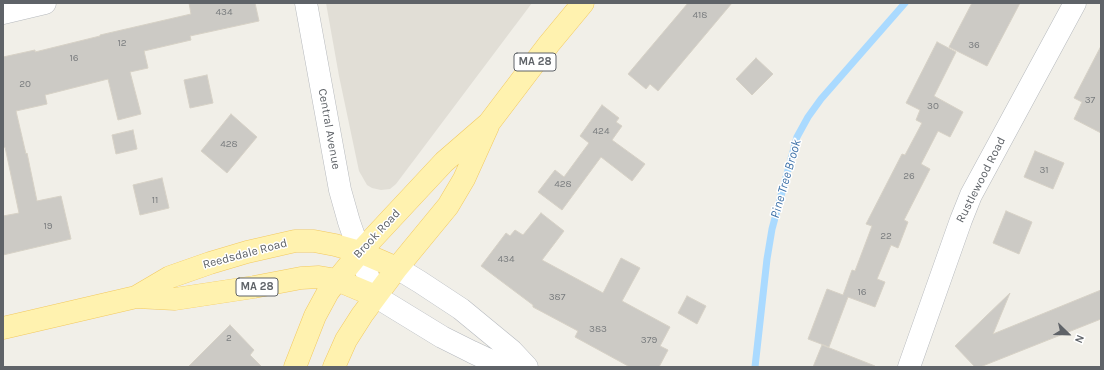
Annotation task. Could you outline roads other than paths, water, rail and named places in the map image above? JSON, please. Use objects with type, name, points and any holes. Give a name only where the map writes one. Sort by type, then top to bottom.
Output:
[{"type":"main road","name":"Brook Road","points":[[295,367],[314,316],[337,280],[360,252],[444,162],[489,123],[582,3]]},
{"type":"main road","name":"Brook Road","points":[[334,367],[346,340],[375,296],[396,268],[448,206],[464,179],[489,123]]},
{"type":"main road","name":"Reedsdale Road","points":[[136,297],[170,277],[247,252],[295,241],[314,241],[326,243],[360,252]]},
{"type":"main road","points":[[360,252],[396,268]]},
{"type":"main road","name":"Reedsdale Road","points":[[3,328],[136,297],[175,299],[301,278],[319,277],[337,280],[375,296]]},
{"type":"street","points":[[14,8],[45,3]]},
{"type":"street","name":"Central Avenue","points":[[306,3],[340,190],[375,296]]},
{"type":"street","name":"Rustlewood Road","points":[[909,367],[960,220],[1075,3]]},
{"type":"street","points":[[396,268],[462,309],[512,351],[527,367]]},
{"type":"street","points":[[375,296],[442,337],[504,367]]},
{"type":"waterway","name":"Pine Tree Brook","points":[[755,367],[767,259],[772,229],[797,137],[808,117],[821,99],[905,3]]}]
